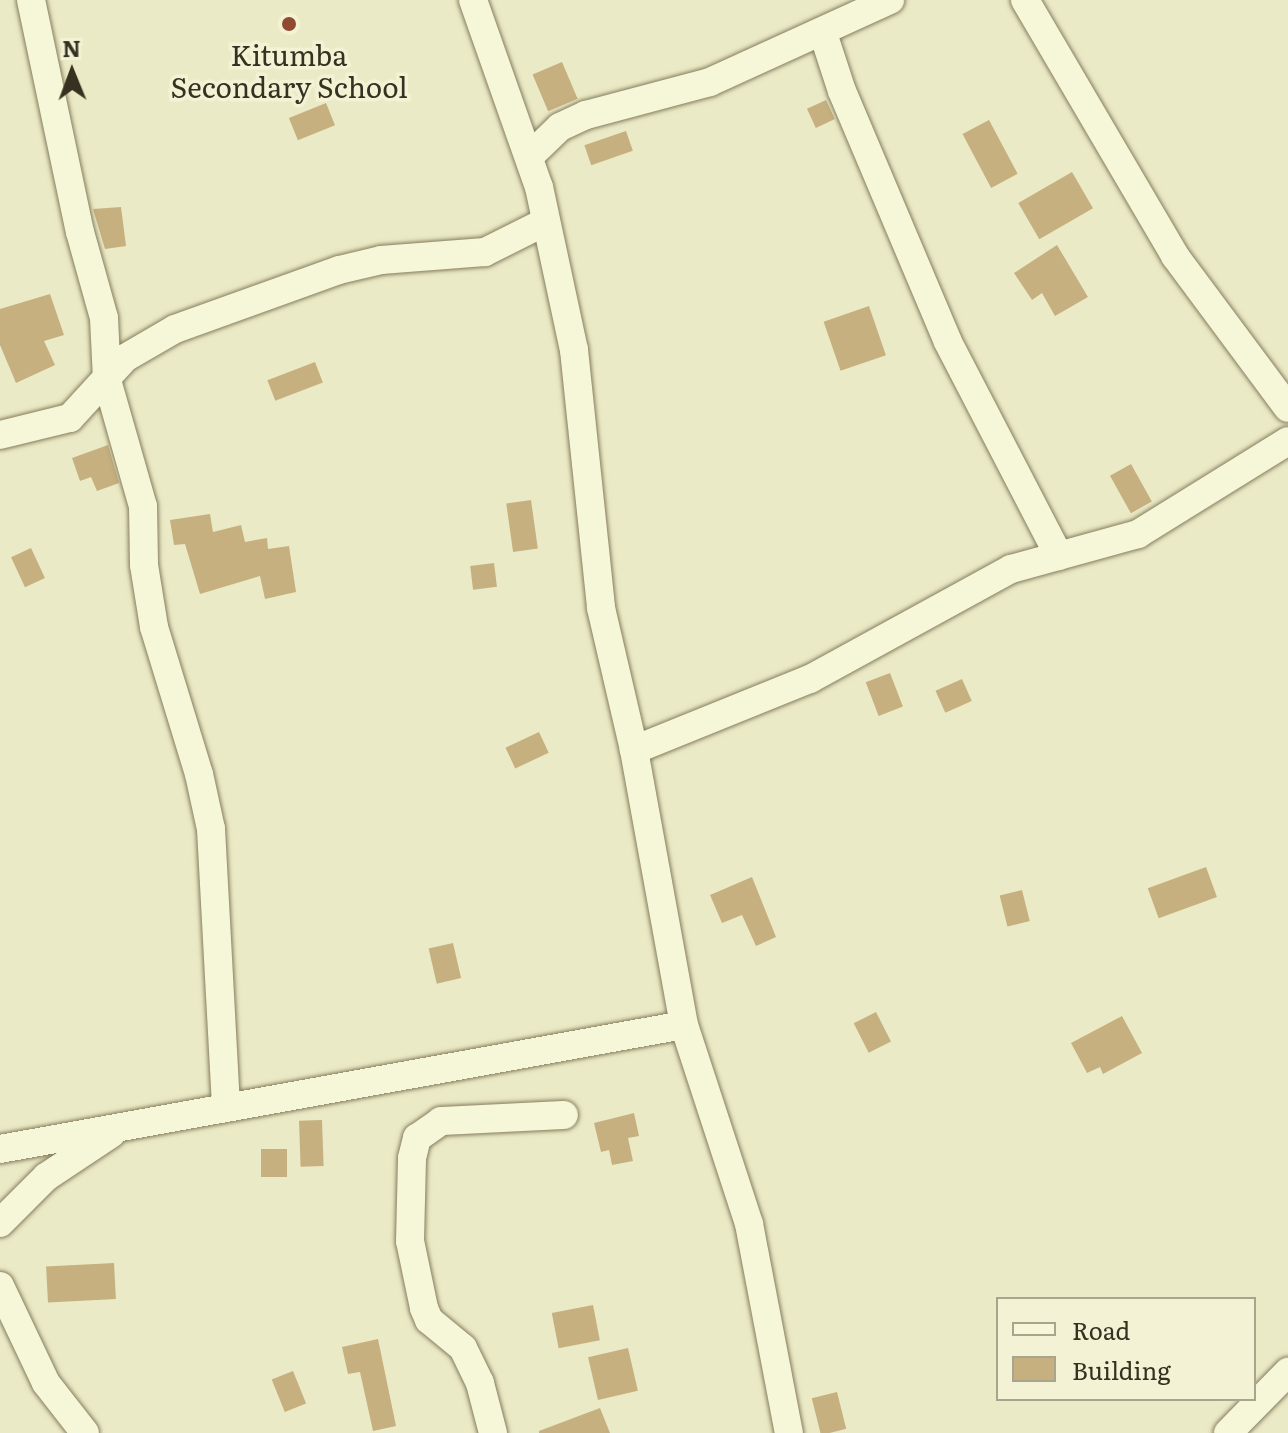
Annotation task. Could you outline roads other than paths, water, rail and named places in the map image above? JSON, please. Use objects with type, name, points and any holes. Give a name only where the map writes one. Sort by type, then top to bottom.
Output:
[{"type":"street","points":[[31,0],[80,232],[104,318],[107,380],[143,506],[144,565],[154,627],[199,774],[211,829],[218,882],[226,1104]]},
{"type":"street","points":[[473,0],[532,154],[574,350],[601,608],[634,750],[684,1025],[749,1224],[789,1433]]},
{"type":"street","points":[[532,154],[560,127],[586,115],[710,82],[890,0]]},
{"type":"street","points":[[1025,0],[1175,256],[1288,408]]},
{"type":"street","points":[[823,33],[842,91],[948,342],[1059,556]]},
{"type":"street","points":[[0,435],[70,418],[149,340],[339,270],[381,260],[485,252],[545,222]]},
{"type":"street","points":[[634,750],[810,679],[983,583],[1059,556],[1106,545],[1172,517],[1288,441]]},
{"type":"street","points":[[0,1149],[226,1104],[684,1025]]},
{"type":"street","points":[[493,1433],[480,1383],[463,1348],[429,1320],[424,1308],[410,1241],[412,1158],[417,1138],[441,1121],[564,1115]]},
{"type":"street","points":[[0,1223],[46,1177],[129,1123]]},
{"type":"street","points":[[0,1286],[40,1373],[85,1433]]},
{"type":"street","points":[[1228,1433],[1288,1372]]},
{"type":"place","name":"Kitumba Secondary School","points":[[289,24]]}]
